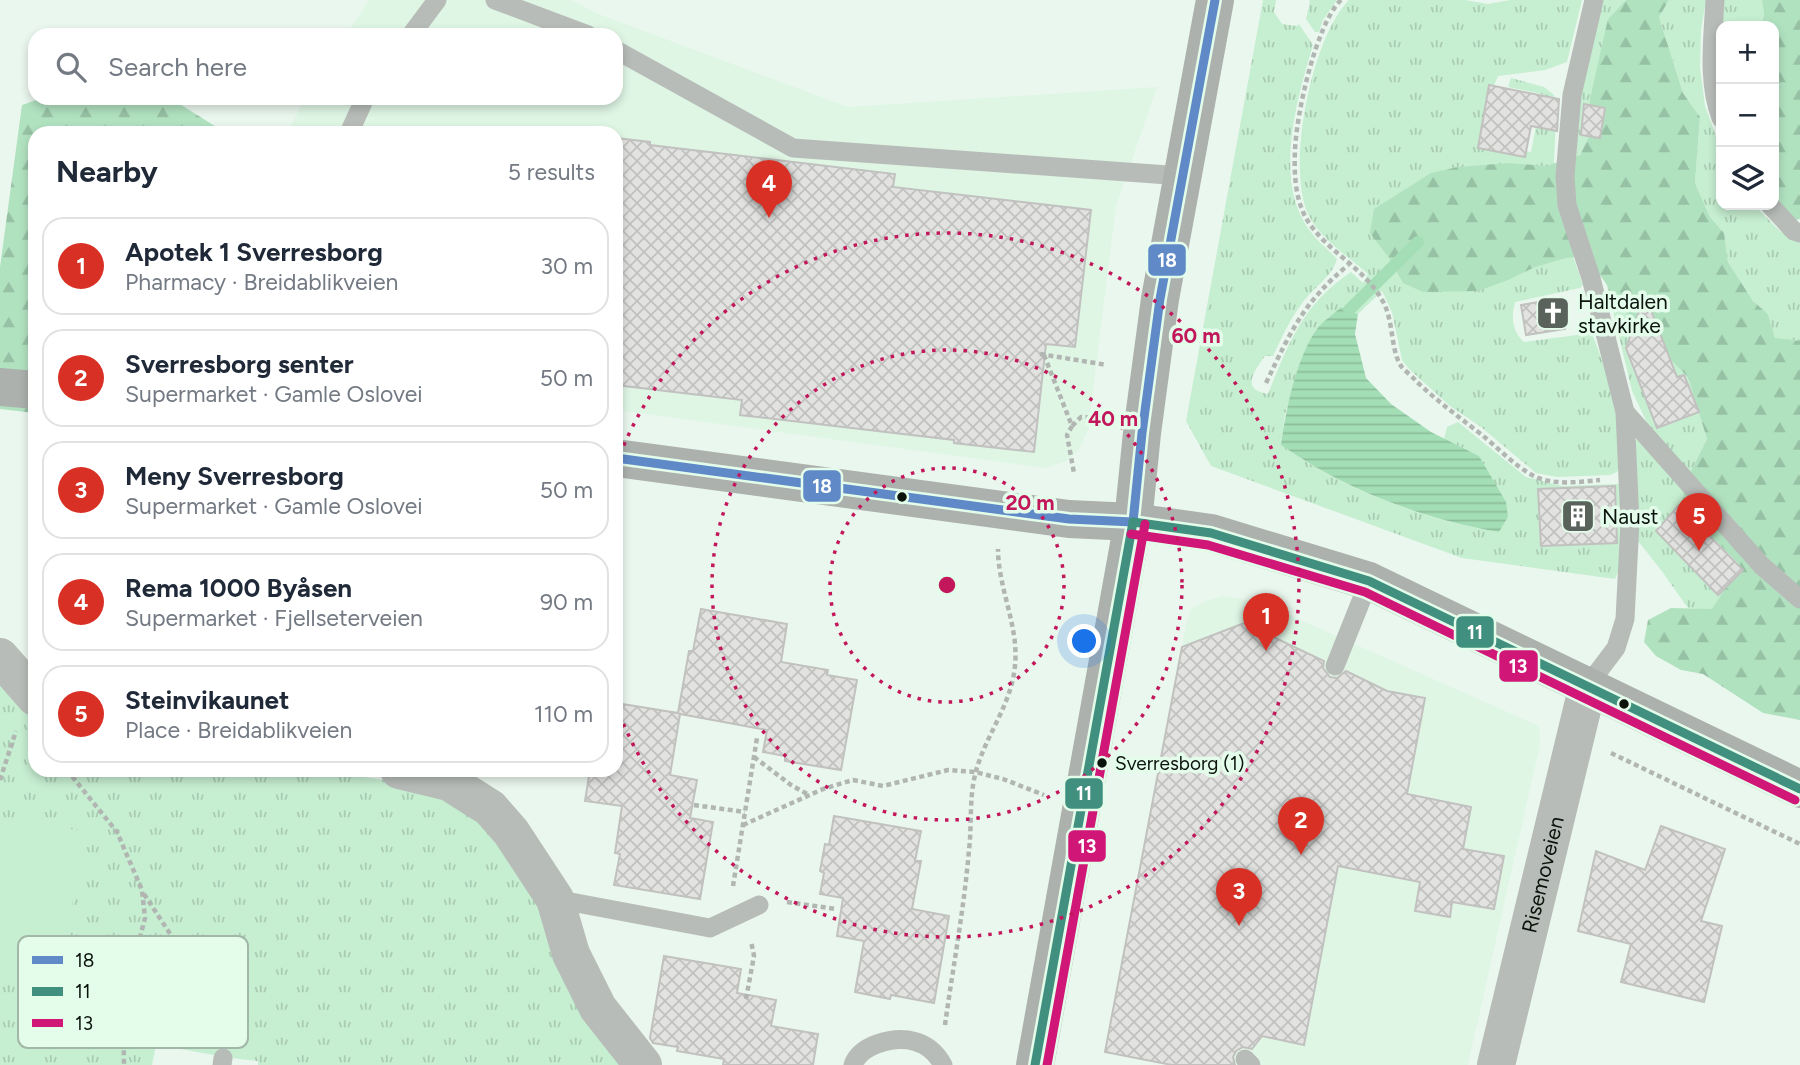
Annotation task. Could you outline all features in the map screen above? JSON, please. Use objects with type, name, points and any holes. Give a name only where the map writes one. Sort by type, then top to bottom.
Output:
[{"type":"street","points":[[1035,1065],[1133,523],[1158,313],[1215,0]]},
{"type":"street","points":[[0,387],[28,389]]},
{"type":"street","points":[[623,459],[1069,519],[1133,523],[1211,533],[1369,581],[1800,789]]},
{"type":"street","points":[[0,657],[28,689]]},
{"type":"street","name":"Risemoveien","points":[[1496,1065],[1588,685]]},
{"type":"street","points":[[428,777],[449,782],[490,808],[511,832],[555,899],[571,954],[598,1008],[643,1065]]},
{"type":"lane","points":[[416,28],[437,0]]},
{"type":"lane","points":[[495,0],[569,28]]},
{"type":"lane","points":[[1588,685],[1616,648],[1625,619],[1630,523],[1625,412],[1591,278],[1567,205],[1565,176],[1572,94],[1594,0]]},
{"type":"lane","points":[[1714,0],[1712,58],[1716,104]]},
{"type":"lane","points":[[623,54],[793,148],[1182,176]]},
{"type":"lane","points":[[352,126],[362,105]]},
{"type":"lane","points":[[1775,210],[1794,231],[1800,233]]},
{"type":"lane","points":[[1625,412],[1762,566],[1800,598]]},
{"type":"lane","points":[[1335,666],[1369,581]]},
{"type":"lane","points":[[555,899],[710,928],[759,905]]},
{"type":"lane","points":[[853,1065],[856,1056],[893,1039],[909,1039],[929,1047],[942,1063]]},
{"type":"path","points":[[1341,0],[1330,15],[1318,41],[1305,91],[1295,149],[1295,180],[1306,218],[1318,235],[1364,278],[1382,299],[1391,323],[1400,365],[1439,403],[1532,475],[1566,483],[1628,477]]},
{"type":"path","points":[[1266,383],[1306,307],[1325,284],[1348,265]]},
{"type":"path","points":[[1072,426],[1042,354],[1107,365]]},
{"type":"path","points":[[1074,473],[1067,435],[1081,417],[1104,418]]},
{"type":"path","points":[[942,1063],[970,849],[970,797],[975,772],[1010,693],[1016,664],[1013,632],[998,564],[998,545]]},
{"type":"path","points":[[1575,736],[1800,844]]},
{"type":"path","points":[[746,999],[754,956],[749,934],[735,916],[732,891],[757,738]]},
{"type":"path","points":[[754,757],[791,785],[810,795]]},
{"type":"path","points":[[743,825],[810,795],[853,780],[883,786],[948,770],[975,772],[1003,779],[1048,797]]},
{"type":"path","points":[[73,777],[117,832],[142,890],[172,936]]},
{"type":"path","points":[[694,804],[745,812]]},
{"type":"path","points":[[140,936],[145,918],[142,890]]},
{"type":"path","points":[[759,905],[772,900],[836,909]]},
{"type":"shaded area","points":[[369,0],[571,0],[596,13],[848,107],[1157,87],[1116,206],[1088,430],[1079,449],[1066,461],[1046,468],[623,411],[623,126],[291,126],[301,105],[623,105],[623,28],[351,28]]},
{"type":"shaded area","points":[[1341,307],[1358,314],[1355,334],[1366,378],[1391,404],[1431,432],[1479,456],[1506,502],[1508,517],[1499,532],[1414,511],[1358,489],[1331,476],[1281,445],[1289,401],[1310,340],[1322,323]]},
{"type":"shaded area","points":[[1223,596],[1260,602],[1539,726],[1540,744],[1468,1065],[1172,1065],[1129,930],[1187,621],[1192,608]]},
{"type":"green space","points":[[1263,0],[1276,0],[1274,12],[1282,24],[1299,24],[1313,45],[1295,115],[1290,166],[1299,212],[1311,232],[1337,259],[1327,277],[1298,308],[1273,356],[1265,356],[1254,374],[1254,388],[1268,394],[1291,341],[1309,311],[1351,272],[1363,283],[1368,274],[1327,239],[1313,223],[1302,192],[1300,165],[1306,103],[1314,71],[1324,42],[1349,0],[1465,0],[1488,4],[1510,0],[1582,0],[1567,62],[1545,70],[1498,76],[1484,143],[1531,152],[1542,94],[1508,87],[1511,78],[1544,87],[1554,95],[1556,115],[1553,185],[1583,285],[1580,288],[1515,302],[1514,324],[1524,342],[1592,333],[1615,403],[1620,466],[1617,472],[1610,475],[1557,477],[1536,473],[1481,427],[1450,406],[1409,369],[1402,360],[1392,312],[1382,291],[1358,314],[1341,307],[1304,355],[1285,414],[1281,445],[1357,489],[1413,511],[1499,532],[1508,517],[1479,456],[1444,439],[1447,427],[1458,422],[1526,477],[1563,486],[1619,484],[1622,489],[1622,563],[1615,579],[1462,558],[1211,466],[1186,421]]},
{"type":"green space","points":[[1309,0],[1337,0],[1323,20],[1319,32],[1315,32],[1306,19]]},
{"type":"green space","points":[[1601,0],[1626,0],[1608,19],[1590,134],[1580,155],[1573,158],[1582,85]]},
{"type":"green space","points":[[1626,0],[1669,0],[1659,17],[1683,93],[1700,117],[1695,183],[1710,217],[1724,233],[1728,262],[1753,301],[1768,314],[1775,338],[1800,341],[1800,720],[1763,713],[1703,674],[1681,670],[1656,656],[1644,642],[1648,620],[1671,608],[1712,609],[1740,565],[1685,510],[1683,487],[1707,439],[1688,377],[1661,350],[1643,338],[1587,256],[1566,258],[1535,267],[1478,291],[1423,292],[1403,283],[1370,233],[1374,209],[1431,173],[1458,167],[1509,163],[1546,166],[1580,155],[1590,134],[1590,99],[1608,19]]},
{"type":"green space","points":[[1669,0],[1706,0],[1701,30],[1700,68],[1705,106],[1716,136],[1716,210],[1759,210],[1780,231],[1800,243],[1800,341],[1775,339],[1768,314],[1753,301],[1728,262],[1724,233],[1710,217],[1695,183],[1700,117],[1683,93],[1659,17]]},
{"type":"green space","points":[[1722,0],[1762,0],[1762,21],[1721,21]]},
{"type":"green space","points":[[1762,0],[1800,0],[1800,219],[1796,220],[1786,212],[1779,200],[1779,21],[1762,21]]},
{"type":"green space","points":[[22,105],[181,105],[215,126],[28,126],[28,412],[0,409],[0,267]]},
{"type":"green space","points":[[1606,282],[1624,307],[1688,377],[1707,439],[1689,475],[1649,427],[1632,391]]},
{"type":"green space","points":[[1635,440],[1639,440],[1750,564],[1712,610],[1688,608],[1638,541]]},
{"type":"green space","points":[[0,657],[28,682],[28,777],[364,777],[426,787],[511,832],[643,1065],[258,1065],[258,1061],[173,1048],[248,1048],[248,936],[18,936],[18,1048],[155,1048],[152,1065],[0,1065]]},
{"type":"green space","points":[[2,818],[83,831],[68,936],[18,936],[18,970],[0,965]]},
{"type":"building","points":[[1489,85],[1559,99],[1557,131],[1531,126],[1525,157],[1478,148]]},
{"type":"building","points":[[1584,104],[1605,108],[1600,138],[1581,135]]},
{"type":"building","points":[[623,139],[650,142],[650,145],[895,174],[893,187],[1091,210],[1075,347],[1046,344],[1034,452],[740,415],[742,400],[623,386]]},
{"type":"building","points":[[1645,295],[1677,377],[1684,375],[1699,412],[1657,428],[1626,348]]},
{"type":"building","name":"Haltdalen stavkirke","points":[[1561,298],[1565,329],[1526,335],[1521,305]]},
{"type":"building","name":"Naust","points":[[1615,486],[1617,543],[1541,546],[1538,489]]},
{"type":"building","points":[[1679,505],[1743,570],[1718,595],[1656,531]]},
{"type":"building","points":[[701,609],[787,624],[781,662],[828,670],[827,675],[857,680],[841,770],[785,761],[785,756],[763,752],[767,730],[680,714],[670,775],[697,780],[690,818],[713,822],[700,899],[614,885],[620,854],[615,853],[622,806],[585,801],[589,777],[623,777],[623,704],[678,713],[689,651],[693,651]]},
{"type":"building","points":[[1244,623],[1324,661],[1323,668],[1330,677],[1337,678],[1346,671],[1387,691],[1425,698],[1407,794],[1471,807],[1463,849],[1504,856],[1494,909],[1452,902],[1450,917],[1415,911],[1420,882],[1338,866],[1304,1045],[1262,1036],[1252,1049],[1243,1047],[1236,1051],[1233,1057],[1235,1065],[1172,1065],[1105,1052],[1182,647]]},
{"type":"building","points":[[834,816],[921,831],[915,861],[921,861],[912,909],[949,916],[934,1003],[891,995],[890,999],[855,992],[864,941],[837,936],[843,898],[820,894],[824,873],[820,871],[825,844],[829,845]]},
{"type":"building","points":[[1661,826],[1725,849],[1701,921],[1722,926],[1704,1002],[1621,982],[1631,944],[1578,931],[1596,851],[1645,870]]},
{"type":"building","points":[[664,956],[741,969],[737,993],[776,1000],[771,1026],[818,1034],[813,1065],[723,1065],[724,1059],[677,1051],[678,1047],[653,1043],[650,1038]]},
{"type":"waterway","points":[[1349,310],[1418,242]]},
{"type":"transit line","name":"18","points":[[1133,522],[1160,299],[1215,0]]},
{"type":"transit line","name":"18","points":[[623,459],[1069,519],[1133,522]]},
{"type":"transit line","name":"11","points":[[1133,522],[1211,533],[1369,581],[1800,789]]},
{"type":"transit line","name":"11","points":[[1035,1065],[1133,522]]},
{"type":"transit line","name":"13","points":[[1047,1065],[1145,524]]},
{"type":"transit line","name":"13","points":[[1131,534],[1208,545],[1365,592],[1795,800]]},
{"type":"place","name":"Rema 1000 Byåsen","points":[[769,218]]},
{"type":"place","name":"Haltdalen stavkirke","points":[[1553,313]]},
{"type":"place","name":"Naust","points":[[1578,516]]},
{"type":"place","name":"Steinvikaunet","points":[[1699,551]]},
{"type":"place","name":"Apotek 1 Sverresborg","points":[[1266,651]]},
{"type":"place","name":"Sverresborg (1)","points":[[1102,763]]},
{"type":"place","name":"Sverresborg senter","points":[[1301,855]]},
{"type":"place","name":"Meny Sverresborg","points":[[1239,926]]}]
